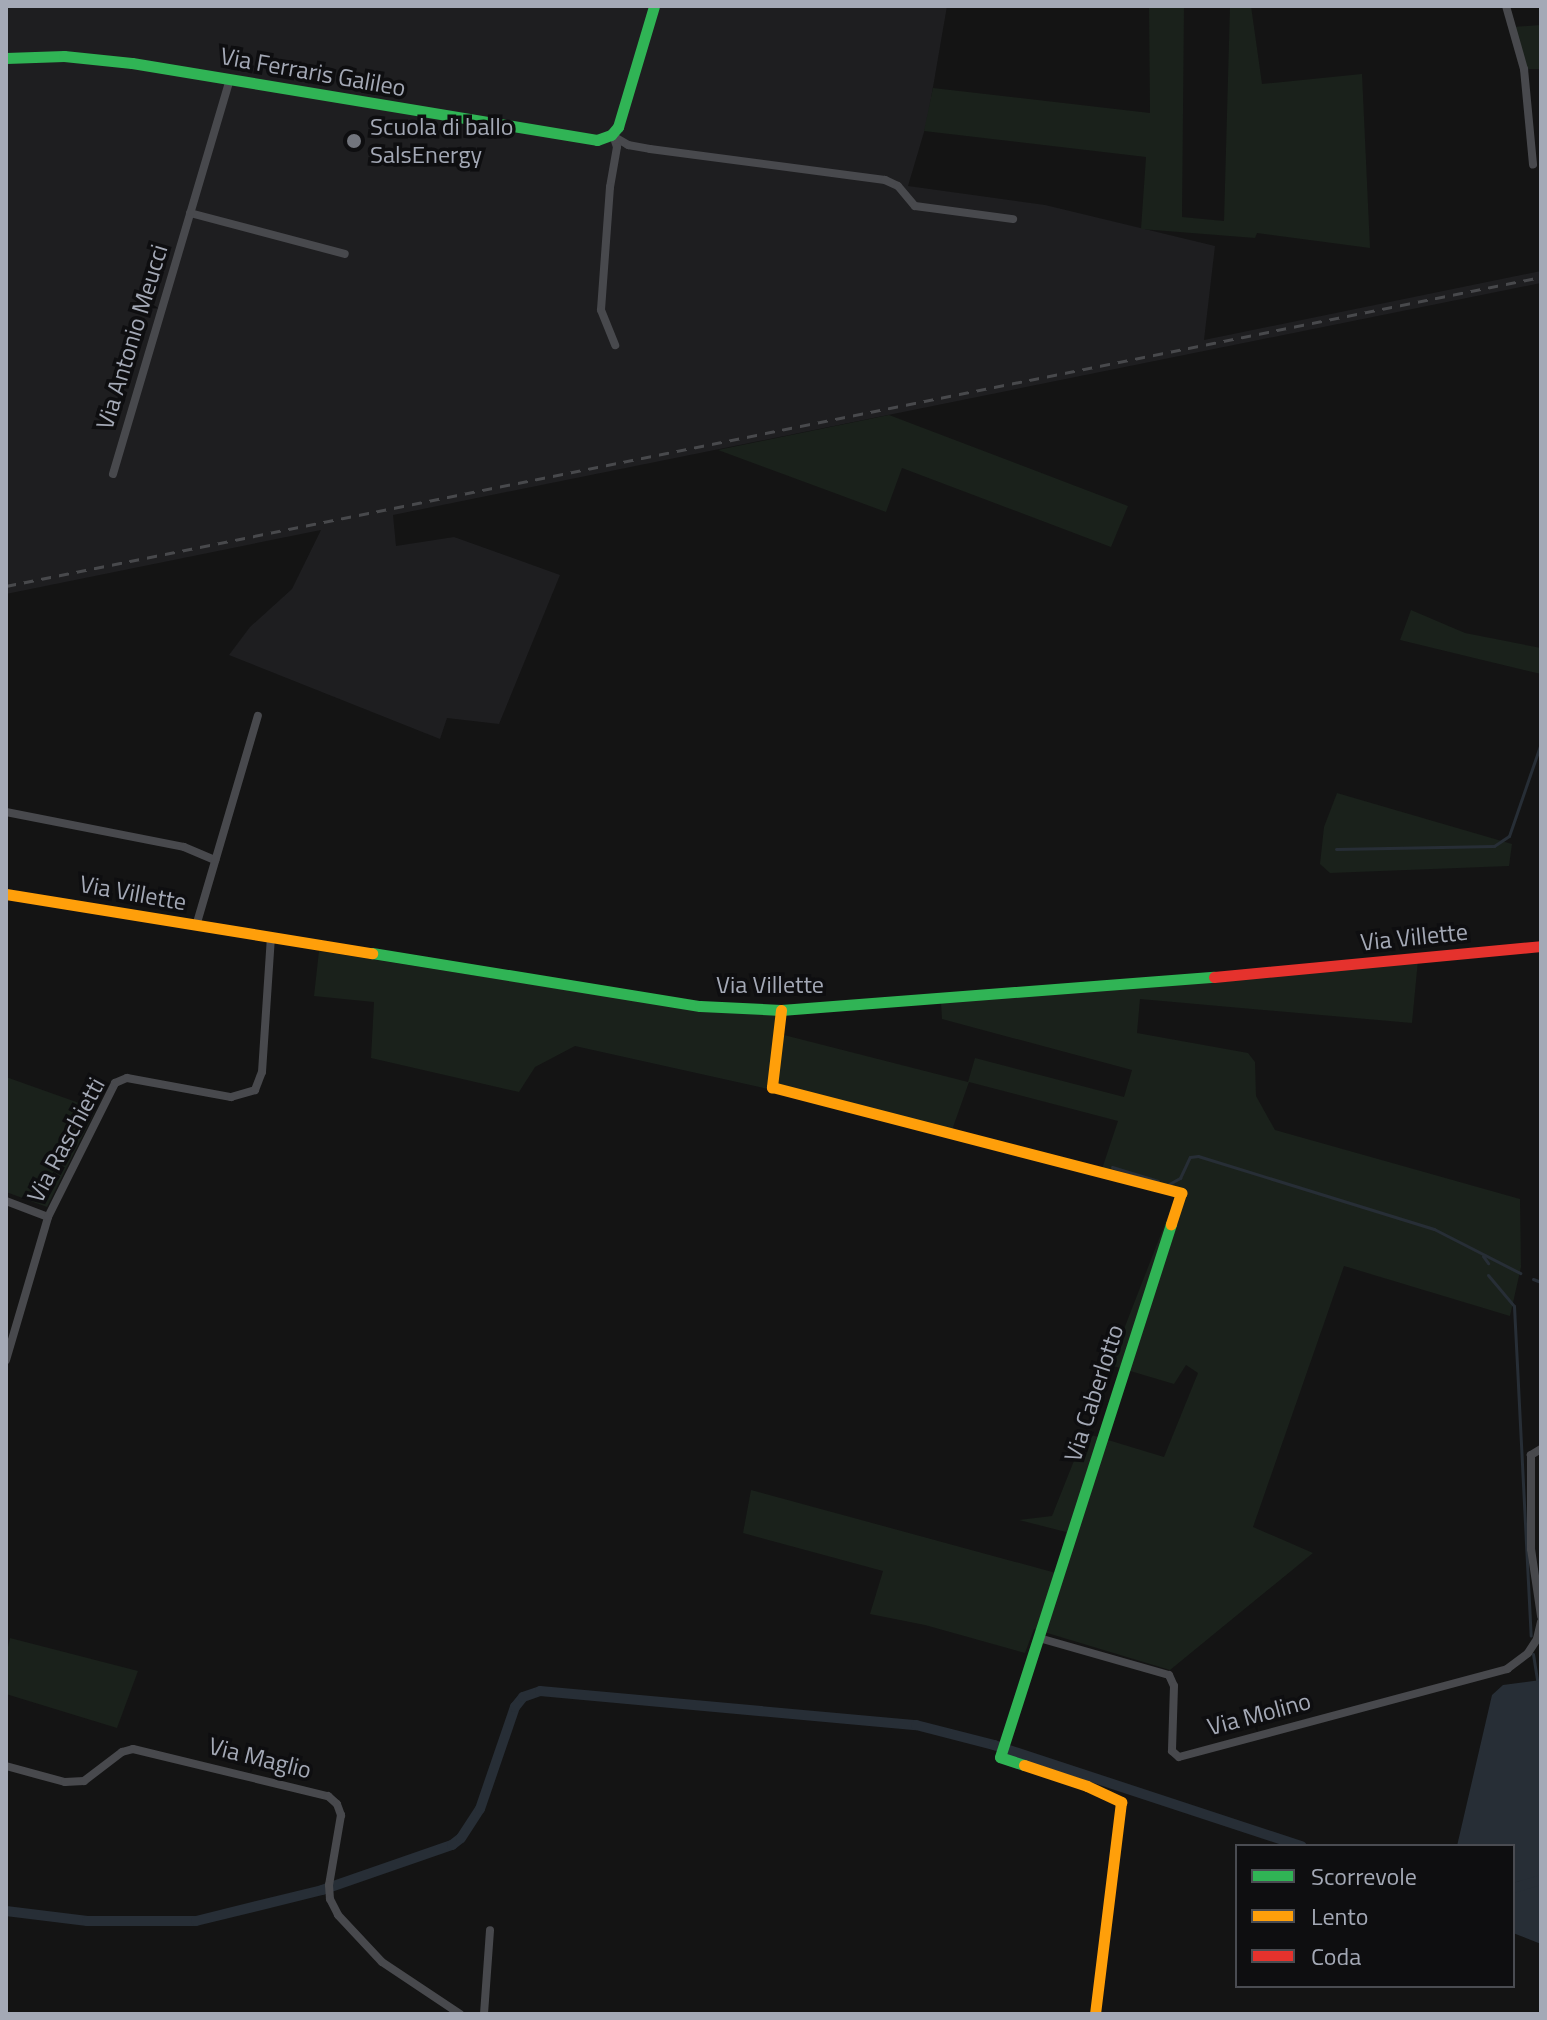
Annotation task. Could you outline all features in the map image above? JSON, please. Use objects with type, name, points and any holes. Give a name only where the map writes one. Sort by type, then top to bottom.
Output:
[{"type":"street","points":[[615,345],[601,310],[610,187],[616,151],[611,135],[621,120],[654,6]]},
{"type":"street","points":[[1506,6],[1524,69],[1533,165]]},
{"type":"street","name":"Via Ferraris Galileo","points":[[6,58],[99,59],[582,140],[611,135],[628,145],[650,149],[885,180],[898,186],[915,206],[1013,219]]},
{"type":"street","name":"Via Antonio Meucci","points":[[113,474],[230,80]]},
{"type":"street","points":[[190,213],[345,254]]},
{"type":"street","points":[[196,926],[258,716]]},
{"type":"street","points":[[6,812],[184,847],[215,860]]},
{"type":"street","name":"Via Villette","points":[[6,894],[700,1006],[781,1010],[1301,970],[1541,946]]},
{"type":"street","name":"Via Raschietti","points":[[6,1360],[48,1217],[110,1091],[120,1079],[231,1097],[255,1090],[262,1072],[271,938]]},
{"type":"street","name":"Via Caberlotto","points":[[781,1010],[772,1087],[1181,1193],[1000,1756],[1087,1786],[1121,1802],[1095,2014]]},
{"type":"street","points":[[6,1201],[48,1217]]},
{"type":"street","points":[[1541,1449],[1531,1455],[1531,1549],[1541,1616]]},
{"type":"street","name":"Via Molino","points":[[1039,1638],[1169,1675],[1174,1686],[1172,1751],[1179,1757],[1507,1669],[1528,1653],[1537,1639],[1541,1622]]},
{"type":"street","name":"Via Maglio","points":[[6,1766],[65,1782],[84,1781],[122,1752],[133,1749],[322,1793],[337,1804],[341,1815],[329,1885],[330,1897],[338,1915],[366,1948],[460,2014]]},
{"type":"street","points":[[484,2014],[490,1930]]},
{"type":"shaded area","points":[[6,6],[947,6],[927,122],[908,186],[1045,205],[1215,246],[1204,340],[1541,271],[1541,283],[393,515],[396,546],[454,537],[560,575],[499,724],[447,718],[440,739],[229,655],[250,627],[292,589],[321,530],[6,594]]},
{"type":"shaded area","points":[[1149,6],[1184,6],[1182,217],[1224,221],[1230,6],[1251,6],[1262,84],[1362,74],[1370,248],[1257,233],[1255,238],[1141,229],[1146,157],[924,131],[933,88],[1150,113]]},
{"type":"shaded area","points":[[1541,25],[1541,69],[1526,69],[1513,27]]},
{"type":"shaded area","points":[[889,415],[1128,506],[1111,547],[902,468],[886,512],[718,450]]},
{"type":"shaded area","points":[[1411,610],[1465,633],[1541,648],[1541,674],[1400,640]]},
{"type":"shaded area","points":[[1337,793],[1512,844],[1509,866],[1330,873],[1320,864],[1324,827]]},
{"type":"shaded area","points":[[319,951],[701,1011],[785,1014],[780,1034],[968,1082],[975,1058],[1124,1097],[1132,1070],[942,1019],[941,1003],[1418,960],[1412,1023],[1140,999],[1137,1033],[1248,1053],[1255,1062],[1256,1096],[1275,1130],[1520,1199],[1521,1267],[1510,1316],[1344,1266],[1253,1527],[1313,1553],[1170,1670],[1034,1629],[1025,1653],[925,1625],[870,1614],[883,1571],[743,1533],[751,1490],[1056,1573],[1066,1532],[1019,1520],[1052,1516],[1085,1433],[1164,1457],[1198,1373],[1186,1365],[1174,1384],[1110,1365],[1175,1198],[1102,1169],[1118,1121],[969,1082],[952,1130],[575,1046],[535,1067],[519,1092],[371,1058],[374,1002],[314,996]]},
{"type":"shaded area","points":[[6,1077],[96,1109],[47,1207],[6,1192]]},
{"type":"shaded area","points":[[10,1638],[138,1671],[117,1728],[6,1694],[6,1656]]},
{"type":"shaded area","points":[[1541,1680],[1541,1944],[1515,1934],[1515,1891],[1524,1888],[1521,1881],[1515,1882],[1515,1844],[1457,1844],[1492,1695],[1503,1685]]},
{"type":"waterway","points":[[1336,849],[1494,846],[1509,836],[1541,743]]},
{"type":"waterway","points":[[1169,1184],[1180,1178],[1190,1157],[1198,1156],[1434,1229],[1520,1273]]},
{"type":"waterway","points":[[1112,1167],[1158,1181]]},
{"type":"waterway","points":[[1483,1256],[1488,1263]]},
{"type":"waterway","points":[[1488,1275],[1514,1306],[1531,1636]]},
{"type":"waterway","points":[[1533,1279],[1541,1282]]},
{"type":"waterway","points":[[1533,1654],[1537,1680]]},
{"type":"waterway","points":[[6,1911],[87,1921],[196,1921],[322,1890],[452,1845],[461,1838],[480,1809],[515,1707],[523,1697],[540,1691],[916,1725],[994,1745],[1296,1844]]},
{"type":"waterway","points":[[1515,1887],[1541,1880]]},
{"type":"railway","points":[[6,586],[1541,277]]},
{"type":"traffic: fast","points":[[6,58],[64,56],[132,63],[597,140],[611,135],[618,127],[654,6]]},
{"type":"traffic: fast","points":[[372,953],[700,1006],[781,1010],[1214,977]]},
{"type":"traffic: fast","points":[[1024,1765],[1000,1757],[1171,1224]]},
{"type":"traffic: slow","points":[[6,894],[372,953]]},
{"type":"traffic: slow","points":[[781,1010],[772,1087],[1181,1193],[1171,1224]]},
{"type":"traffic: slow","points":[[1024,1765],[1087,1786],[1121,1802],[1095,2014]]},
{"type":"traffic: jam","points":[[1214,977],[1541,946]]},
{"type":"place","name":"Scuola di ballo SalsEnergy","points":[[354,141]]}]
